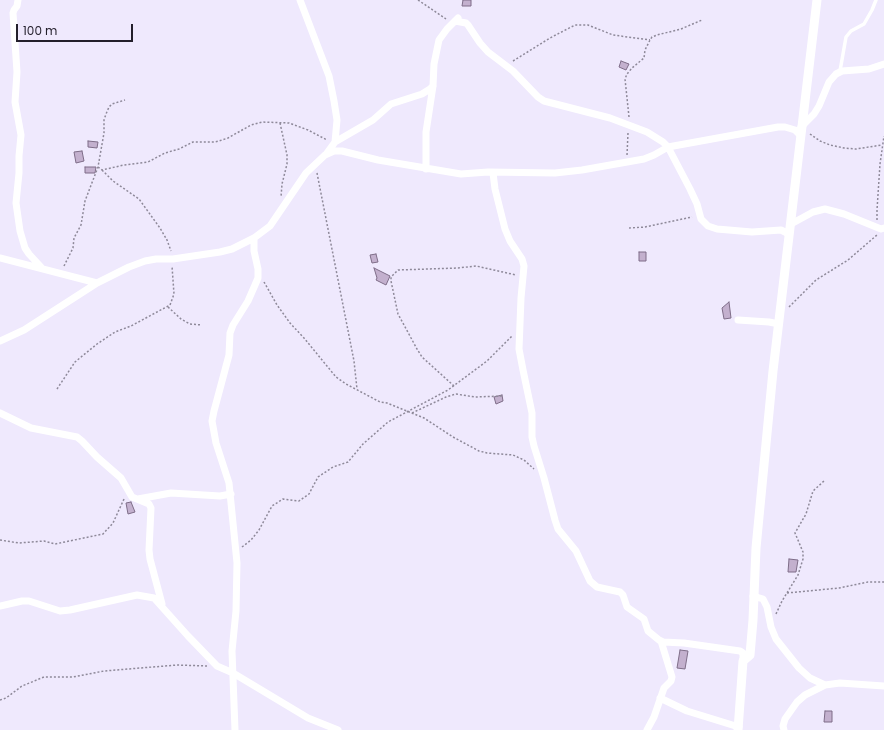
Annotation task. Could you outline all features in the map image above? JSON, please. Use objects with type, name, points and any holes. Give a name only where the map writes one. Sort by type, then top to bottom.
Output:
[{"type":"street","points":[[18,0],[17,6],[13,13],[17,72],[14,102],[21,135],[17,209],[20,231],[25,248],[42,267]]},
{"type":"street","points":[[300,0],[332,88],[337,120],[334,143]]},
{"type":"street","points":[[743,661],[750,655],[756,548],[779,320],[817,0]]},
{"type":"street","points":[[426,169],[426,132],[433,86],[434,64],[439,40],[456,21],[466,23],[485,49],[544,101],[592,113],[629,125],[663,142],[668,147],[690,189],[697,204],[699,216],[703,223],[717,229],[752,232],[781,230],[790,234]]},
{"type":"street","points":[[801,131],[819,106],[831,80],[840,72],[870,69],[884,64]]},
{"type":"street","points":[[1,340],[24,330],[97,283],[145,261],[156,259],[173,260],[226,251],[254,238],[270,226],[297,186],[334,143],[373,120],[391,104],[427,91],[433,86]]},
{"type":"street","points":[[325,155],[334,151],[342,151],[426,169],[461,174],[493,172],[555,173],[582,170],[650,157],[668,147],[778,127],[801,131]]},
{"type":"street","points":[[493,172],[495,190],[505,229],[523,263],[524,268],[522,275],[519,348],[532,413],[533,442],[556,525],[576,551],[590,581],[597,587],[620,592],[623,595],[627,607],[644,619],[650,633],[661,641],[740,651],[743,653],[739,728],[687,710],[660,698]]},
{"type":"street","points":[[791,224],[808,214],[825,209],[844,214],[882,230]]},
{"type":"street","points":[[235,730],[232,650],[235,635],[237,563],[231,494],[216,443],[212,421],[226,370],[229,355],[230,333],[233,324],[248,301],[258,278],[258,269],[254,251],[254,238]]},
{"type":"street","points":[[0,258],[42,267],[97,283]]},
{"type":"street","points":[[738,320],[769,322],[779,320]]},
{"type":"street","points":[[0,414],[31,428],[77,437],[82,441],[97,457],[121,478],[132,498],[148,503],[150,506],[150,559],[163,606],[170,617],[217,666],[233,673],[308,718],[338,730]]},
{"type":"street","points":[[137,500],[171,493],[220,496],[231,494]]},
{"type":"street","points":[[0,606],[29,601],[60,611],[137,595],[154,598],[163,606]]},
{"type":"street","points":[[754,596],[763,599],[767,607],[771,627],[776,639],[799,668],[810,678],[825,685]]},
{"type":"street","points":[[647,730],[654,717],[664,688],[671,681],[672,677],[661,641]]},
{"type":"street","points":[[784,730],[783,726],[785,719],[797,702],[805,695],[825,685],[840,683],[884,686]]},
{"type":"lane","points":[[840,72],[846,37],[851,31],[864,24],[876,0]]},
{"type":"path","points":[[418,0],[456,21]]},
{"type":"path","points":[[628,161],[626,153],[629,125],[625,79],[627,74],[644,58],[652,37],[681,30],[702,20]]},
{"type":"path","points":[[506,66],[550,38],[575,25],[588,25],[613,35],[650,40]]},
{"type":"path","points":[[60,273],[69,259],[73,248],[74,238],[81,225],[85,201],[98,167],[104,134],[104,120],[108,107],[116,102],[126,100]]},
{"type":"path","points":[[102,170],[148,162],[165,153],[180,149],[193,142],[214,142],[228,138],[251,125],[262,122],[289,122],[334,143]]},
{"type":"path","points":[[280,123],[287,155],[287,164],[281,191],[281,198],[284,206]]},
{"type":"path","points":[[801,131],[825,143],[844,148],[856,149],[883,145]]},
{"type":"path","points":[[779,320],[816,280],[848,260],[882,230],[877,210],[880,164],[884,136]]},
{"type":"path","points":[[316,163],[333,251],[338,286],[354,361],[358,390]]},
{"type":"path","points":[[57,389],[75,362],[96,344],[115,332],[131,326],[168,307],[173,300],[173,260],[167,240],[135,195],[113,181],[98,167]]},
{"type":"path","points":[[629,228],[644,227],[681,218],[699,216]]},
{"type":"path","points":[[454,386],[422,357],[417,349],[398,314],[391,277],[398,270],[476,266],[514,275],[522,275]]},
{"type":"path","points":[[264,282],[285,317],[336,377],[380,402],[387,403],[424,418],[453,437],[480,451],[518,457],[544,478]]},
{"type":"path","points":[[168,307],[181,319],[190,324],[202,325]]},
{"type":"path","points":[[236,551],[241,549],[251,540],[259,530],[272,506],[283,499],[299,502],[309,494],[318,477],[333,467],[348,462],[363,444],[388,422],[454,386],[487,361],[520,328]]},
{"type":"path","points":[[412,413],[446,396],[456,394],[475,397],[502,396]]},
{"type":"path","points":[[777,614],[798,575],[803,559],[803,552],[795,533],[806,514],[813,491],[824,480]]},
{"type":"path","points":[[0,540],[19,543],[44,541],[55,544],[103,534],[113,523],[128,490]]},
{"type":"path","points":[[787,593],[840,588],[868,582],[884,582]]},
{"type":"path","points":[[0,700],[6,698],[22,686],[44,677],[73,677],[104,671],[177,665],[217,666]]},
{"type":"building","points":[[463,0],[471,0],[471,6],[462,6]]},
{"type":"building","points":[[621,61],[629,64],[626,70],[619,67]]},
{"type":"building","points":[[88,141],[98,142],[97,148],[88,147]]},
{"type":"building","points":[[82,151],[84,161],[76,163],[74,152]]},
{"type":"building","points":[[85,167],[96,167],[95,173],[85,173]]},
{"type":"building","points":[[639,252],[646,252],[646,261],[639,261]]},
{"type":"building","points":[[376,254],[378,262],[372,263],[370,255]]},
{"type":"building","points":[[374,268],[390,276],[386,285],[376,280],[377,278]]},
{"type":"building","points":[[729,302],[731,318],[724,319],[722,308]]},
{"type":"building","points":[[502,395],[503,401],[496,404],[494,397]]},
{"type":"building","points":[[131,502],[135,512],[128,514],[126,503]]},
{"type":"building","points":[[789,559],[798,560],[796,572],[788,572]]},
{"type":"building","points":[[680,650],[688,651],[685,669],[677,668]]},
{"type":"building","points":[[825,711],[832,711],[832,722],[824,722]]}]
